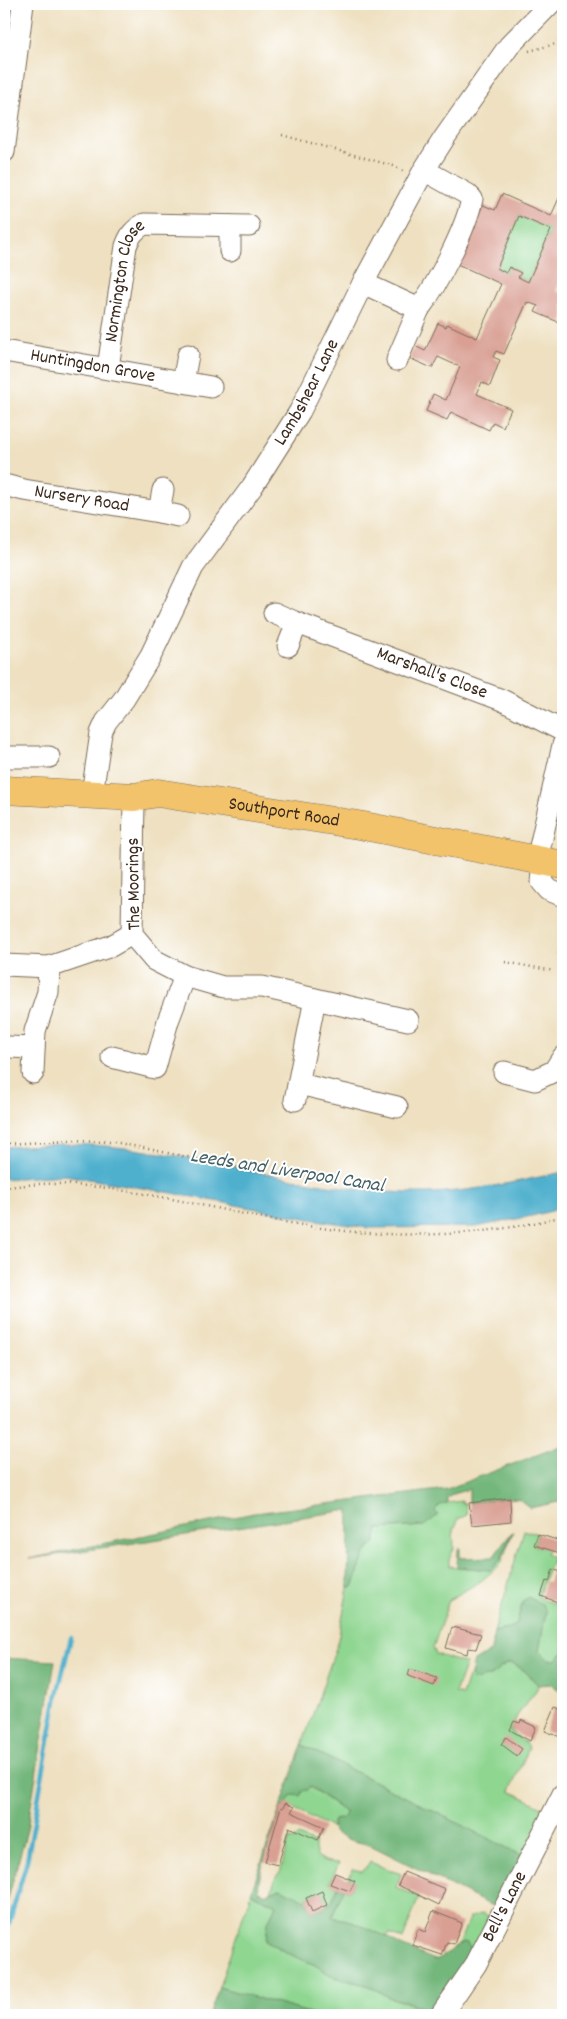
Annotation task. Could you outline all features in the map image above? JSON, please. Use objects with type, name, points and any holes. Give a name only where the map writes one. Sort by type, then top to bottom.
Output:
[{"type":"main road","name":"Southport Road","points":[[4,790],[134,797],[158,793],[364,826],[548,862]]},
{"type":"street","points":[[4,152],[23,4]]},
{"type":"street","name":"Lambshear Lane","points":[[92,794],[97,754],[103,728],[124,700],[151,655],[193,567],[252,487],[300,411],[416,172],[503,52],[550,4]]},
{"type":"street","points":[[555,4],[563,11]]},
{"type":"street","points":[[397,360],[419,310],[442,269],[470,210],[472,199],[467,194],[416,172]]},
{"type":"street","name":"Normington Close","points":[[108,368],[126,246],[129,237],[136,229],[144,224],[239,226],[230,251]]},
{"type":"street","points":[[363,283],[419,310]]},
{"type":"street","name":"Huntingdon Grove","points":[[4,351],[211,387]]},
{"type":"street","name":"Huntingdon Grove","points":[[183,382],[188,355]]},
{"type":"street","name":"Nursery Road","points":[[4,485],[169,514],[163,490]]},
{"type":"street","name":"Marshall's Close","points":[[274,613],[502,700],[563,731]]},
{"type":"street","points":[[288,646],[297,623]]},
{"type":"street","points":[[563,745],[548,862],[542,882],[549,890],[563,896]]},
{"type":"street","points":[[4,757],[49,757]]},
{"type":"street","name":"The Moorings","points":[[134,797],[132,934],[154,960],[185,976],[223,987],[262,987],[408,1020]]},
{"type":"street","points":[[4,965],[49,967],[111,946],[132,934]]},
{"type":"street","points":[[34,1073],[35,1031],[48,992],[49,967]]},
{"type":"street","points":[[112,1057],[154,1068],[168,1021],[185,976]]},
{"type":"street","points":[[315,999],[297,1092],[397,1106]]},
{"type":"street","points":[[8,1047],[34,1048]]},
{"type":"street","points":[[504,1072],[536,1080],[554,1071],[563,1057]]},
{"type":"street","name":"Bell's Lane","points":[[442,2015],[476,1964],[563,1794]]},
{"type":"path","points":[[528,52],[563,42]]},
{"type":"path","points":[[282,135],[416,172]]},
{"type":"path","points":[[558,954],[563,948]]},
{"type":"path","points":[[505,962],[554,971]]},
{"type":"path","points":[[4,1144],[70,1141],[114,1142],[255,1171]]},
{"type":"path","points":[[4,1187],[56,1184],[127,1190],[315,1226],[355,1232],[404,1235],[470,1232],[535,1224],[563,1216]]},
{"type":"green space","points":[[519,216],[551,230],[528,282],[518,277],[520,272],[509,267],[506,273],[497,268]]},
{"type":"green space","points":[[563,1445],[563,1507],[558,1502],[530,1508],[519,1499],[510,1498],[469,1503],[469,1489],[456,1493],[447,1498],[447,1504],[440,1505],[435,1511],[438,1515],[424,1526],[378,1529],[375,1542],[365,1553],[353,1587],[348,1588],[349,1510],[29,1559],[254,1513],[447,1489]]},
{"type":"green space","points":[[462,1501],[462,1503],[465,1503],[467,1515],[458,1519],[453,1529],[454,1548],[449,1560],[449,1566],[490,1570],[500,1561],[513,1532],[501,1564],[481,1581],[449,1600],[433,1648],[436,1654],[466,1664],[455,1693],[462,1695],[468,1677],[471,1674],[473,1680],[490,1676],[506,1664],[512,1663],[525,1671],[538,1685],[517,1716],[510,1731],[528,1745],[529,1748],[510,1791],[546,1809],[523,1856],[302,1745],[337,1645],[348,1588],[353,1587],[365,1553],[375,1542],[378,1529],[424,1526],[440,1504]]},
{"type":"green space","points":[[524,1530],[538,1534],[534,1545],[548,1549],[546,1554],[553,1557],[538,1597],[563,1606],[563,1652],[556,1660],[549,1660],[539,1651],[546,1611],[523,1601],[516,1625],[494,1632]]},
{"type":"green space","points":[[512,1532],[500,1561],[490,1570],[457,1567],[458,1549],[460,1548],[460,1558],[493,1557]]},
{"type":"green space","points":[[528,1597],[542,1604],[546,1611],[539,1651],[549,1660],[556,1660],[563,1652],[563,1693],[551,1684],[538,1685],[525,1671],[512,1663],[506,1664],[490,1676],[473,1681],[471,1674],[474,1661],[491,1651],[494,1632],[516,1625],[523,1601]]},
{"type":"green space","points":[[4,1658],[55,1661],[27,1830],[4,1913]]},
{"type":"green space","points":[[302,1745],[523,1856],[495,1905],[490,1905],[372,1846],[346,1839],[337,1834],[332,1828],[334,1820],[342,1819],[345,1816],[345,1812],[313,1788],[310,1787],[302,1791],[300,1796],[292,1795],[283,1808],[281,1807],[263,1864],[259,1891],[267,1894],[280,1888],[307,1901],[312,1912],[330,1904],[338,1887],[344,1889],[332,1917],[347,1920],[372,1930],[401,1946],[435,1960],[460,1944],[467,1943],[472,1951],[435,2011],[388,1997],[370,1986],[334,1977],[266,1940],[268,1923],[276,1905],[251,1893]]},
{"type":"green space","points":[[310,1787],[345,1812],[342,1820],[336,1819],[332,1823],[332,1828],[285,1804],[292,1795]]},
{"type":"green space","points":[[298,1836],[315,1843],[316,1854],[321,1859],[339,1863],[330,1883],[338,1887],[332,1900],[327,1905],[322,1891],[306,1898],[307,1901],[280,1888],[271,1892],[275,1879],[280,1873],[289,1840],[295,1839]]},
{"type":"green space","points":[[370,1862],[401,1874],[396,1887],[419,1897],[403,1939],[389,1934],[387,1937],[347,1920],[332,1917],[344,1889],[350,1891],[354,1881],[349,1879],[352,1869],[361,1871]]},
{"type":"green space","points":[[251,1893],[276,1905],[268,1923],[266,1941],[289,1954],[315,1965],[334,1977],[370,1986],[388,1997],[435,2011],[432,2015],[316,2015],[219,1987]]},
{"type":"green space","points":[[483,1913],[490,1917],[469,1962],[464,1942],[459,1944],[469,1918]]},
{"type":"green space","points":[[219,1987],[316,2015],[209,2015]]},
{"type":"water","name":"Leeds and Liverpool Canal","points":[[65,1144],[109,1146],[152,1152],[323,1184],[366,1190],[410,1193],[468,1190],[563,1172],[563,1208],[476,1227],[368,1228],[65,1175],[4,1179],[4,1147]]},
{"type":"building","points":[[563,189],[563,275],[556,291],[563,294],[563,324],[535,312],[538,306],[527,302],[504,354],[496,351],[493,357],[500,360],[490,386],[482,382],[477,394],[511,409],[503,427],[493,422],[489,430],[451,412],[447,420],[426,411],[433,394],[446,400],[460,367],[438,357],[432,368],[409,358],[415,346],[425,351],[438,323],[446,327],[447,324],[477,338],[501,284],[457,264],[483,205],[495,210],[502,194],[551,216]],"holes":[[[519,216],[551,230],[528,282],[518,277],[521,273],[509,267],[506,273],[497,268]]]},
{"type":"building","points":[[510,1498],[511,1521],[472,1525],[469,1503]]},
{"type":"building","points":[[538,1534],[563,1542],[563,1554],[534,1545]]},
{"type":"building","points":[[553,1569],[563,1573],[563,1604],[541,1596],[546,1581],[549,1582]]},
{"type":"building","points":[[452,1627],[481,1634],[476,1649],[468,1648],[467,1654],[446,1648]]},
{"type":"building","points":[[410,1669],[437,1678],[434,1686],[408,1676]]},
{"type":"building","points":[[555,1707],[563,1710],[563,1738],[545,1731]]},
{"type":"building","points":[[521,1720],[536,1727],[530,1741],[510,1730],[514,1721],[520,1723]]},
{"type":"building","points":[[506,1737],[522,1749],[517,1756],[501,1744]]},
{"type":"building","points":[[285,1803],[294,1807],[291,1812],[324,1827],[318,1840],[289,1827],[278,1865],[265,1862],[281,1807],[283,1808]]},
{"type":"building","points":[[404,1872],[445,1889],[439,1905],[398,1885]]},
{"type":"building","points":[[335,1873],[355,1881],[350,1891],[330,1884]]},
{"type":"building","points":[[322,1891],[327,1905],[312,1912],[306,1898]]},
{"type":"building","points":[[433,1911],[462,1923],[454,1944],[447,1942],[442,1955],[412,1945],[418,1929],[425,1932]]},
{"type":"waterway","points":[[4,1941],[27,1861],[57,1695],[71,1638]]}]
